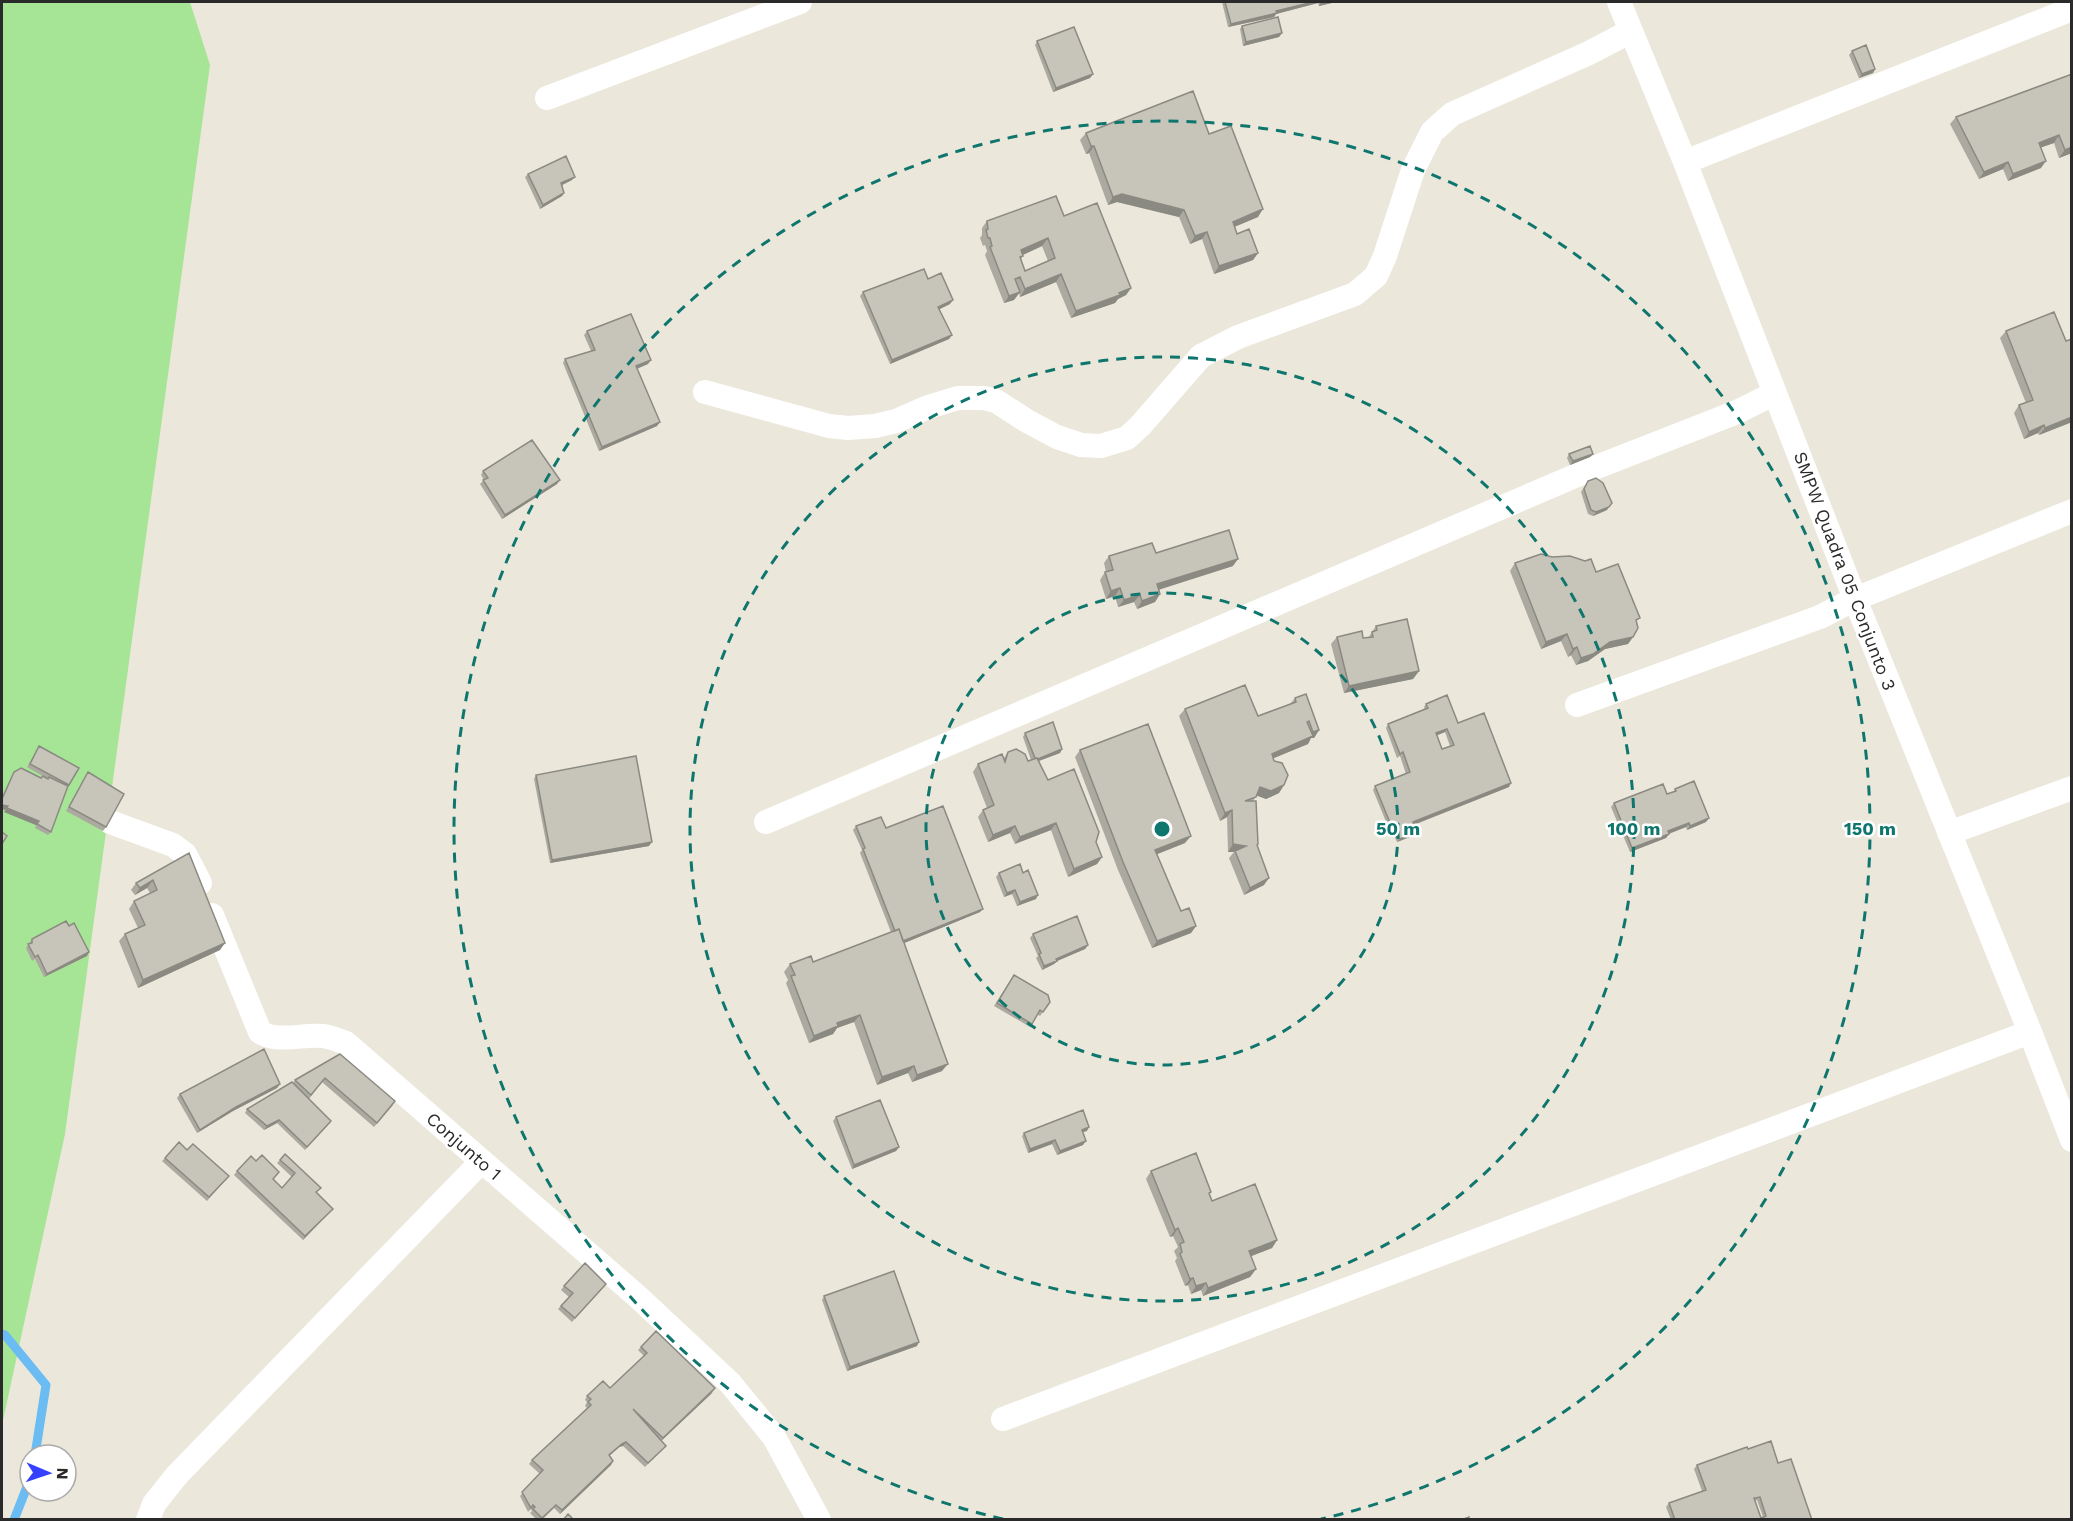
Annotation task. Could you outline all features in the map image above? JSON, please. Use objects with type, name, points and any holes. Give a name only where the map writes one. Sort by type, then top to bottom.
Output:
[{"type":"street","points":[[547,98],[800,2]]},
{"type":"street","name":"SMPW Quadra 05 Conjunto 3","points":[[1619,2],[1685,162],[1855,598],[2072,1140]]},
{"type":"street","points":[[1685,162],[2072,9]]},
{"type":"street","points":[[705,392],[829,426],[848,428],[875,426],[896,421],[928,407],[958,398],[984,398],[996,401],[1027,422],[1057,437],[1081,445],[1101,446],[1127,438],[1201,356],[1238,337],[1355,294],[1376,276],[1385,256],[1413,170],[1432,132],[1452,114],[1589,53],[1631,31]]},
{"type":"street","points":[[766,822],[1589,470],[1737,412],[1775,393]]},
{"type":"street","points":[[1577,705],[1820,617],[1855,598],[2072,512]]},
{"type":"street","points":[[1949,833],[2072,788]]},
{"type":"street","name":"Conjunto 1","points":[[110,822],[173,845],[185,854],[199,882],[260,1032],[266,1036],[276,1037],[321,1036],[335,1038],[346,1043],[638,1297],[730,1383],[764,1422],[819,1520]]},
{"type":"street","points":[[1003,1419],[2030,1032]]},
{"type":"street","points":[[148,1520],[154,1504],[177,1475],[482,1161]]},
{"type":"green space","points":[[2,2],[190,2],[210,65],[65,1134],[2,1425]]},
{"type":"building","points":[[1225,2],[1313,2],[1231,24]]},
{"type":"building","points":[[1278,17],[1282,33],[1246,42],[1242,26]]},
{"type":"building","points":[[1074,27],[1093,74],[1056,88],[1037,41]]},
{"type":"building","points":[[1866,45],[1875,69],[1862,74],[1852,51]]},
{"type":"building","points":[[2072,74],[2072,147],[2065,150],[2059,135],[2039,143],[2046,161],[2013,174],[2008,162],[1984,172],[1956,117]]},
{"type":"building","points":[[1193,91],[1209,134],[1231,126],[1263,209],[1233,222],[1237,234],[1249,229],[1258,253],[1219,266],[1207,232],[1195,236],[1184,210],[1122,194],[1113,197],[1094,146],[1091,146],[1086,133]]},
{"type":"building","points":[[566,156],[575,177],[561,183],[564,193],[543,205],[528,174]]},
{"type":"building","points":[[1056,196],[1064,216],[1097,203],[1131,288],[1119,293],[1120,295],[1076,311],[1061,274],[1025,289],[1020,277],[1015,279],[1020,292],[1009,296],[990,247],[992,246],[986,230],[988,229],[987,221]],"holes":[[[1048,238],[1055,258],[1025,271],[1020,257],[1023,256],[1021,250]]]},
{"type":"building","points":[[924,269],[928,279],[941,273],[953,300],[938,307],[952,335],[892,360],[863,292]]},
{"type":"building","points":[[2054,312],[2066,341],[2072,339],[2072,417],[2029,432],[2019,405],[2033,400],[2006,331]]},
{"type":"building","points":[[631,314],[651,360],[636,366],[660,422],[602,447],[565,359],[595,350],[587,331]]},
{"type":"building","points":[[532,440],[560,480],[505,515],[483,480],[488,478],[483,471]]},
{"type":"building","points":[[1590,446],[1593,454],[1573,461],[1569,454]]},
{"type":"building","points":[[1596,478],[1603,483],[1612,503],[1609,507],[1596,512],[1591,510],[1584,489],[1588,481]]},
{"type":"building","points":[[1229,530],[1238,559],[1157,584],[1160,594],[1142,601],[1140,595],[1124,600],[1120,588],[1111,591],[1105,572],[1113,570],[1109,556],[1152,543],[1156,553]]},
{"type":"building","points":[[1541,554],[1552,557],[1570,556],[1585,561],[1591,559],[1596,572],[1618,564],[1640,618],[1636,620],[1638,628],[1633,637],[1610,642],[1593,654],[1581,658],[1577,647],[1573,649],[1567,634],[1546,642],[1515,563]]},
{"type":"building","points":[[1407,619],[1419,671],[1349,686],[1337,637],[1362,631],[1363,638],[1373,637],[1372,632],[1377,630],[1376,626]]},
{"type":"building","points":[[1245,685],[1258,716],[1296,702],[1295,698],[1306,694],[1319,730],[1313,732],[1309,721],[1307,722],[1313,736],[1272,754],[1274,761],[1282,763],[1288,775],[1284,785],[1271,791],[1260,787],[1256,797],[1245,801],[1256,801],[1257,845],[1269,878],[1250,888],[1235,851],[1246,846],[1233,844],[1232,810],[1225,813],[1185,709]]},
{"type":"building","points":[[1447,695],[1458,723],[1484,713],[1511,783],[1413,822],[1417,832],[1400,839],[1396,829],[1393,830],[1375,786],[1410,772],[1403,752],[1400,754],[1388,724],[1428,708],[1426,704]],"holes":[[[1447,729],[1454,745],[1442,749],[1436,733]]]},
{"type":"building","points":[[1053,722],[1062,749],[1038,759],[1035,758],[1025,733]]},
{"type":"building","points":[[1148,724],[1191,836],[1155,850],[1181,911],[1189,908],[1196,926],[1157,941],[1123,862],[1080,750]]},
{"type":"building","points":[[39,746],[79,768],[69,785],[30,764]]},
{"type":"building","points":[[1016,749],[1025,754],[1028,761],[1037,758],[1048,780],[1074,769],[1099,832],[1096,842],[1102,857],[1074,869],[1056,823],[1020,837],[1015,826],[993,835],[983,810],[994,805],[978,764],[1002,754],[1005,762],[1008,752]]},
{"type":"building","points":[[636,756],[652,842],[552,860],[536,775]]},
{"type":"building","points":[[21,768],[41,778],[43,776],[48,779],[49,777],[68,786],[51,832],[37,824],[39,821],[2,805],[2,799],[14,772]]},
{"type":"building","points":[[88,772],[124,794],[106,827],[69,807]]},
{"type":"building","points":[[1694,781],[1709,818],[1690,826],[1689,823],[1668,831],[1669,834],[1632,848],[1614,803],[1663,784],[1667,794]]},
{"type":"building","points":[[943,806],[983,909],[903,941],[899,929],[895,931],[856,826],[881,817],[886,828]]},
{"type":"building","points":[[2,832],[7,836],[2,844]]},
{"type":"building","points":[[189,853],[225,943],[143,980],[125,934],[145,925],[134,901],[157,890],[153,880],[140,888],[136,883]]},
{"type":"building","points":[[1020,864],[1023,873],[1028,870],[1038,895],[1020,902],[1015,890],[1007,893],[999,873]]},
{"type":"building","points":[[1077,916],[1088,945],[1044,966],[1033,934]]},
{"type":"building","points":[[66,921],[69,926],[74,923],[89,952],[47,974],[38,955],[35,957],[28,944],[32,943],[32,939]]},
{"type":"building","points":[[899,929],[948,1064],[917,1075],[914,1066],[882,1077],[860,1015],[837,1023],[838,1026],[814,1036],[791,976],[795,975],[790,964],[811,956],[813,962]]},
{"type":"building","points":[[1014,975],[1048,995],[1050,1002],[1043,1012],[1040,1010],[1032,1024],[997,1003]]},
{"type":"building","points":[[264,1049],[280,1084],[236,1107],[200,1130],[180,1094]]},
{"type":"building","points":[[340,1054],[395,1101],[377,1123],[325,1078],[311,1095],[295,1080]]},
{"type":"building","points":[[292,1082],[331,1121],[307,1147],[279,1120],[267,1126],[247,1109]]},
{"type":"building","points":[[880,1100],[899,1147],[854,1165],[836,1117]]},
{"type":"building","points":[[1083,1110],[1089,1127],[1082,1130],[1086,1141],[1060,1151],[1055,1140],[1030,1149],[1024,1133]]},
{"type":"building","points":[[179,1142],[187,1150],[193,1144],[229,1176],[209,1197],[165,1158]]},
{"type":"building","points":[[1196,1153],[1211,1192],[1209,1193],[1212,1201],[1255,1184],[1277,1240],[1249,1251],[1256,1269],[1208,1288],[1206,1283],[1196,1286],[1193,1278],[1190,1279],[1180,1254],[1182,1252],[1180,1244],[1184,1242],[1178,1228],[1175,1230],[1151,1171]]},
{"type":"building","points":[[285,1154],[321,1188],[316,1192],[333,1209],[305,1236],[237,1171],[251,1156],[256,1161],[262,1155],[279,1172],[273,1179],[282,1188],[295,1173],[280,1160]]},
{"type":"building","points":[[585,1263],[606,1284],[575,1318],[561,1306],[573,1293],[564,1286]]},
{"type":"building","points":[[894,1271],[919,1342],[850,1367],[824,1296]]},
{"type":"building","points":[[656,1331],[715,1388],[663,1438],[633,1409],[666,1446],[648,1463],[626,1442],[622,1444],[609,1455],[613,1461],[562,1510],[556,1505],[542,1518],[533,1509],[535,1507],[533,1505],[531,1508],[522,1492],[543,1470],[532,1460],[591,1405],[588,1402],[591,1399],[587,1396],[603,1381],[610,1388],[647,1353],[641,1347]]},
{"type":"building","points":[[1771,1441],[1778,1463],[1791,1459],[1812,1520],[1675,1520],[1669,1503],[1706,1490],[1697,1465],[1747,1447],[1748,1449]],"holes":[[[1760,1497],[1766,1516],[1761,1518],[1754,1498]]]},
{"type":"building","points":[[568,1514],[574,1520],[563,1520]]},
{"type":"waterway","points":[[2,1334],[46,1385],[37,1443]]},
{"type":"waterway","points":[[14,1520],[21,1503]]}]
